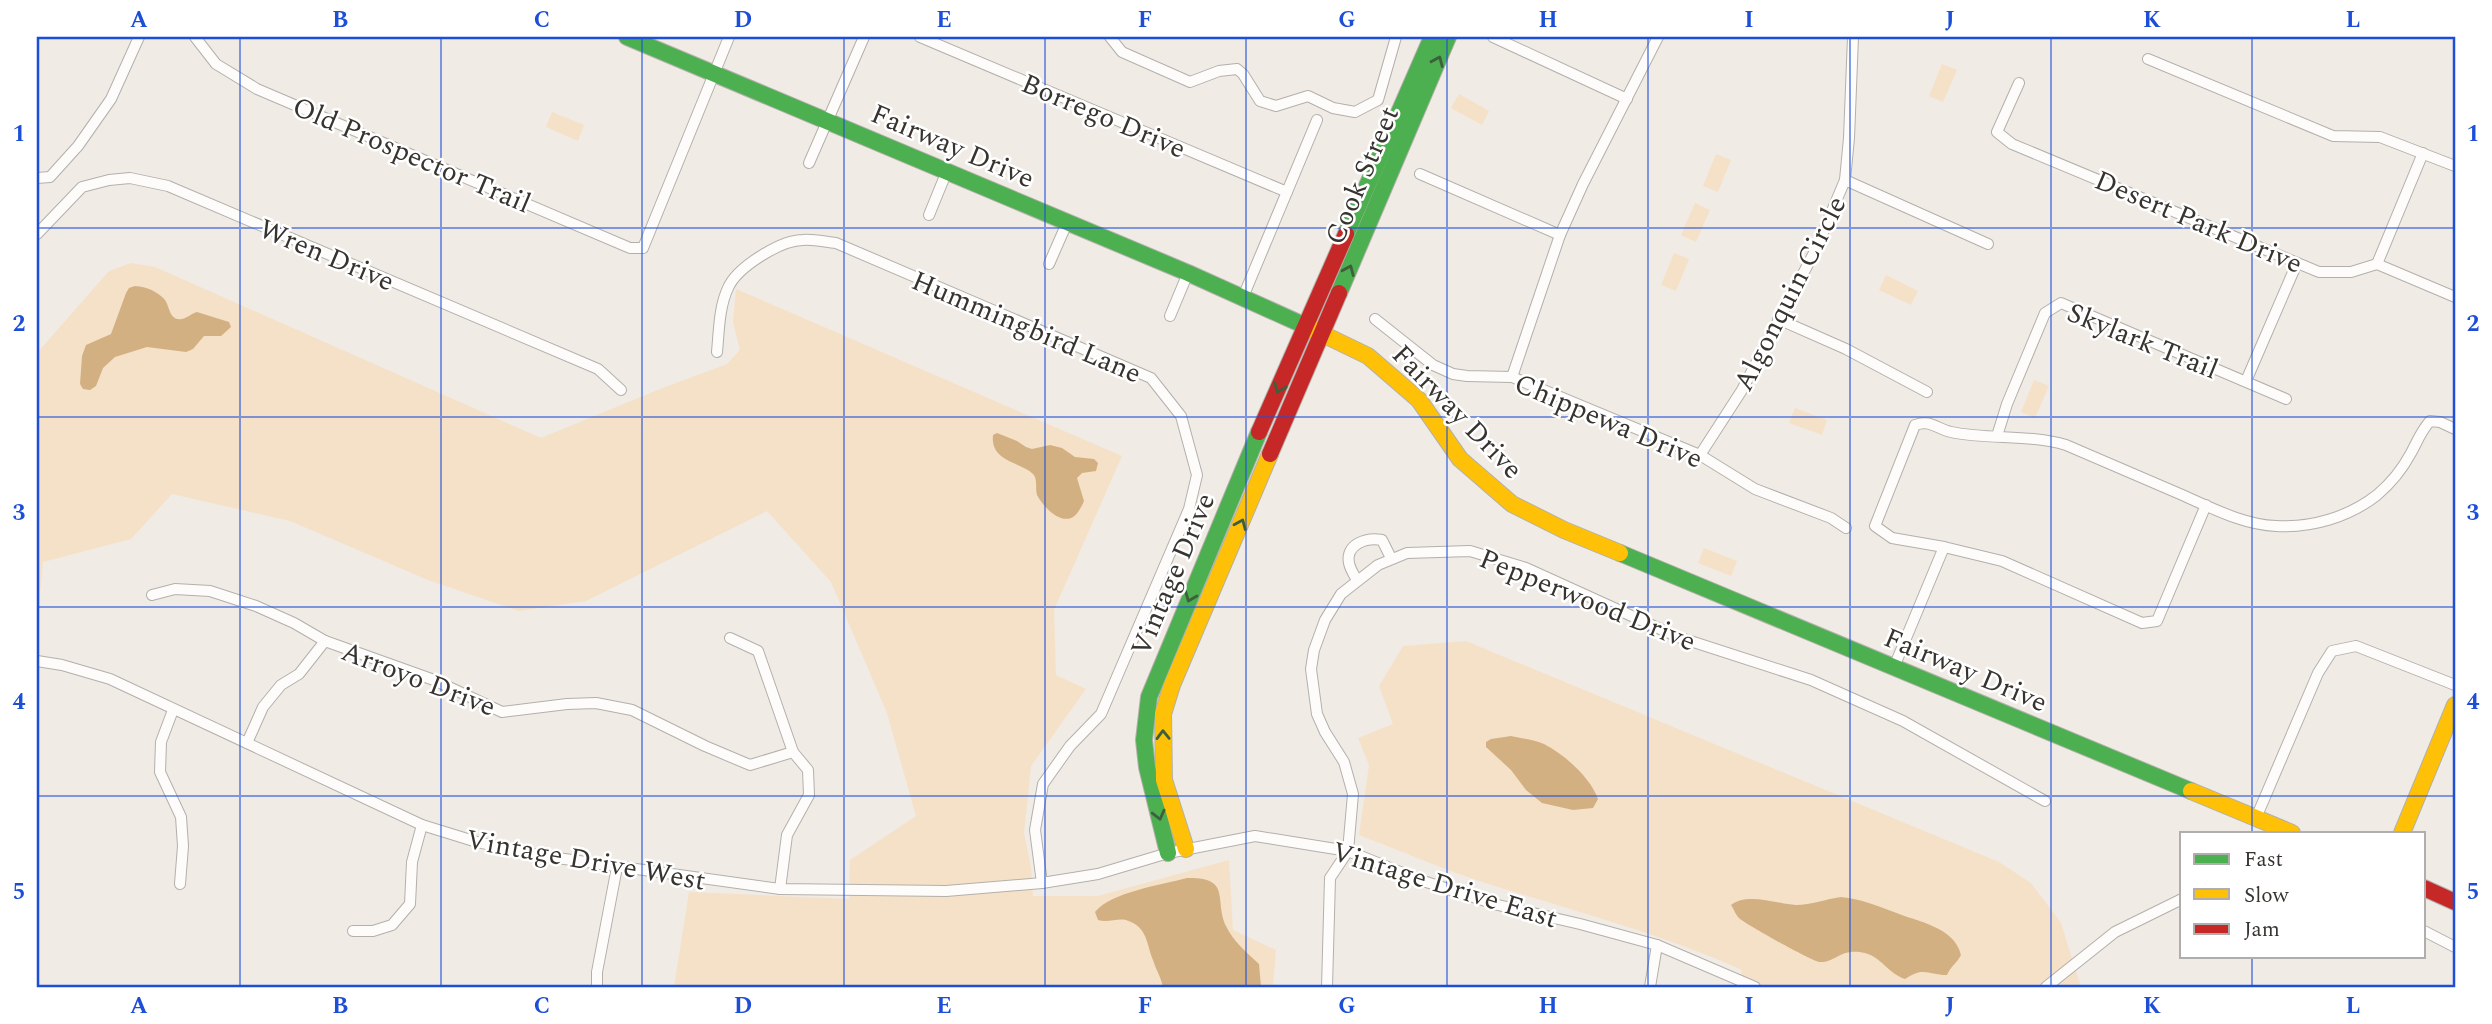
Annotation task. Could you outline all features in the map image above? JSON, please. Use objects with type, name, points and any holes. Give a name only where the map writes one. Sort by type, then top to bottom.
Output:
[{"type":"street","points":[[37,178],[50,177],[78,146],[111,99],[139,37]]},
{"type":"street","name":"Old Prospector Trail","points":[[195,37],[216,64],[257,89],[630,247],[643,248],[714,72]]},
{"type":"street","name":"Fairway Drive","points":[[627,37],[1188,273],[1368,356],[1419,400],[1460,459],[1512,504],[1564,530],[2290,832]]},
{"type":"street","points":[[714,72],[729,37]]},
{"type":"street","points":[[810,163],[864,37]]},
{"type":"street","name":"Borrego Drive","points":[[920,37],[1287,192]]},
{"type":"street","points":[[1110,37],[1122,52],[1190,82],[1219,71],[1237,69],[1260,101],[1276,106],[1308,96],[1333,107],[1355,112],[1378,100],[1396,37]]},
{"type":"street","name":"Cook Street","points":[[1306,326],[1432,37]]},
{"type":"street","name":"Cook Street","points":[[1322,333],[1448,37]]},
{"type":"street","points":[[1493,37],[1627,99]]},
{"type":"street","points":[[1512,377],[1560,235],[1658,37]]},
{"type":"street","name":"Algonquin Circle","points":[[1700,455],[1742,390],[1816,249],[1845,180],[1853,37]]},
{"type":"street","points":[[2148,59],[2333,136],[2380,138],[2455,166]]},
{"type":"street","name":"Desert Park Drive","points":[[2019,83],[1997,132],[2011,144],[2319,272],[2351,272],[2377,264]]},
{"type":"street","points":[[1243,297],[1317,120]]},
{"type":"street","points":[[2423,153],[2377,264],[2455,297]]},
{"type":"street","points":[[929,215],[947,172]]},
{"type":"street","points":[[1420,174],[1560,235]]},
{"type":"street","name":"Wren Drive","points":[[37,234],[82,187],[130,178],[168,187],[598,369],[621,390]]},
{"type":"street","points":[[1845,180],[1988,244]]},
{"type":"street","points":[[1049,264],[1067,223]]},
{"type":"street","name":"Hummingbird Lane","points":[[717,352],[720,321],[728,286],[747,266],[774,248],[801,240],[836,243],[1151,378],[1181,416],[1197,475],[1189,509],[1101,714],[1070,746],[1043,784],[1035,830],[1042,883]]},
{"type":"street","points":[[2246,381],[2297,263]]},
{"type":"street","points":[[1170,316],[1188,273]]},
{"type":"street","name":"Skylark Trail","points":[[1997,436],[2007,404],[2045,313],[2061,303],[2286,399]]},
{"type":"street","name":"Chippewa Drive","points":[[1375,319],[1433,366],[1444,371],[1467,376],[1512,377],[1700,455],[1755,489],[1831,518],[1846,528]]},
{"type":"street","points":[[1778,319],[1846,349],[1927,392]]},
{"type":"street","name":"Vintage Drive","points":[[1168,853],[1147,767],[1144,740],[1149,697],[1306,326]]},
{"type":"street","name":"Vintage Drive","points":[[1186,849],[1164,780],[1163,714],[1172,685],[1322,333]]},
{"type":"street","points":[[2206,505],[2157,621],[2142,623],[2002,561],[1892,538],[1875,526],[1915,425],[1928,422],[1948,431],[2048,440],[2066,445],[2239,518],[2274,526],[2302,525],[2332,519],[2355,509],[2378,494],[2410,456],[2422,429],[2430,421],[2455,429]]},
{"type":"street","points":[[1357,580],[1349,559],[1352,549],[1358,543],[1369,538],[1382,540],[1391,558]]},
{"type":"street","points":[[1894,667],[1944,547]]},
{"type":"street","name":"Pepperwood Drive","points":[[1348,851],[1353,794],[1344,762],[1317,714],[1311,669],[1316,642],[1325,620],[1341,594],[1357,580],[1391,558],[1425,551],[1469,551],[1526,568],[1678,637],[1811,680],[1903,720],[2045,801]]},
{"type":"street","name":"Arroyo Drive","points":[[152,595],[174,589],[210,591],[256,606],[294,623],[324,641],[434,680],[502,712],[596,703],[632,710],[750,765],[793,752]]},
{"type":"street","points":[[730,638],[758,651],[793,752],[808,770],[809,795],[787,835],[779,889]]},
{"type":"street","points":[[247,743],[263,707],[281,685],[299,674],[324,641]]},
{"type":"street","points":[[2256,818],[2318,673],[2332,651],[2357,646],[2455,685]]},
{"type":"street","name":"Vintage Drive West","points":[[37,661],[62,665],[110,679],[422,825],[477,842],[543,856],[779,889],[946,891],[1042,883],[1098,874],[1168,853]]},
{"type":"street","points":[[2402,832],[2455,705]]},
{"type":"street","points":[[173,710],[161,742],[160,772],[181,817],[183,846],[180,884]]},
{"type":"street","points":[[353,931],[373,931],[392,925],[410,904],[412,862],[422,825]]},
{"type":"street","name":"Vintage Drive East","points":[[1168,853],[1255,836],[1348,851],[1420,880],[1498,905],[1580,923],[1657,945],[1755,987]]},
{"type":"street","points":[[1328,987],[1331,878],[1348,851]]},
{"type":"street","points":[[597,987],[597,972],[617,867]]},
{"type":"street","points":[[2426,889],[2455,902]]},
{"type":"street","points":[[2046,987],[2115,932],[2180,900]]},
{"type":"street","points":[[2426,932],[2455,947]]},
{"type":"street","points":[[1650,987],[1657,945]]},
{"type":"shaded area","points":[[1942,64],[1957,70],[1943,102],[1929,96]]},
{"type":"shaded area","points":[[1459,94],[1489,111],[1482,125],[1451,108]]},
{"type":"shaded area","points":[[552,112],[584,125],[578,141],[546,127]]},
{"type":"shaded area","points":[[1716,154],[1731,160],[1718,192],[1703,186]]},
{"type":"shaded area","points":[[1695,203],[1710,210],[1696,242],[1681,235]]},
{"type":"shaded area","points":[[1674,253],[1689,259],[1676,291],[1661,285]]},
{"type":"shaded area","points":[[131,263],[155,267],[541,438],[727,364],[740,350],[733,322],[736,289],[1122,456],[1054,610],[1056,675],[1086,689],[1031,766],[1024,833],[1031,867],[1033,896],[1098,896],[1229,860],[1233,930],[1276,950],[1273,987],[674,987],[689,892],[849,899],[850,860],[916,816],[887,713],[831,582],[767,511],[586,601],[519,611],[428,580],[290,521],[172,494],[131,539],[43,562],[37,628],[37,353],[109,271]]},
{"type":"shaded area","points":[[1886,275],[1918,291],[1911,305],[1879,290]]},
{"type":"shaded area","points":[[129,288],[148,288],[159,294],[175,318],[182,319],[197,312],[229,322],[231,327],[221,336],[204,336],[193,349],[186,352],[147,347],[115,357],[103,368],[96,386],[90,390],[83,389],[80,384],[82,356],[86,345],[111,334],[126,293]]},
{"type":"shaded area","points":[[2034,380],[2049,386],[2035,418],[2021,412]]},
{"type":"shaded area","points":[[1795,408],[1827,420],[1822,435],[1789,423]]},
{"type":"shaded area","points":[[997,433],[1032,449],[1050,445],[1062,448],[1075,457],[1094,459],[1098,463],[1096,471],[1082,473],[1077,478],[1084,501],[1075,515],[1061,518],[1043,504],[1037,495],[1033,474],[996,451],[993,435]]},
{"type":"shaded area","points":[[1704,548],[1737,561],[1731,576],[1698,563]]},
{"type":"shaded area","points":[[1466,641],[1999,862],[2031,883],[2061,923],[2081,987],[1738,987],[1742,970],[1712,957],[1620,924],[1478,880],[1359,835],[1369,765],[1358,738],[1393,724],[1379,686],[1403,646]]},
{"type":"shaded area","points":[[1511,736],[1544,744],[1568,760],[1594,791],[1598,799],[1593,808],[1573,810],[1542,803],[1526,790],[1511,770],[1486,747],[1486,742],[1491,739]]},
{"type":"shaded area","points":[[1187,878],[1210,881],[1216,886],[1226,926],[1259,964],[1261,987],[1163,987],[1145,936],[1139,927],[1126,920],[1098,920],[1095,912],[1112,899]]},
{"type":"shaded area","points":[[1841,897],[1868,903],[1934,926],[1951,937],[1961,955],[1947,975],[1922,972],[1905,979],[1865,953],[1844,953],[1819,962],[1744,922],[1731,905],[1745,899],[1754,899],[1802,905]]},
{"type":"traffic: fast","points":[[627,37],[1188,273],[1310,328]]},
{"type":"traffic: fast","points":[[1346,234],[1432,37]]},
{"type":"traffic: fast","points":[[1339,293],[1448,37]]},
{"type":"traffic: fast","points":[[1168,853],[1147,767],[1144,740],[1149,697],[1259,432]]},
{"type":"traffic: fast","points":[[1620,553],[2191,791]]},
{"type":"traffic: slow","points":[[1310,328],[1368,356],[1419,400],[1460,459],[1512,504],[1564,530],[1620,553]]},
{"type":"traffic: slow","points":[[1186,849],[1164,780],[1163,714],[1172,685],[1270,454]]},
{"type":"traffic: slow","points":[[2402,832],[2455,705]]},
{"type":"traffic: slow","points":[[2191,791],[2290,832]]},
{"type":"traffic: jam","points":[[1259,432],[1346,234]]},
{"type":"traffic: jam","points":[[1270,454],[1339,293]]},
{"type":"traffic: jam","points":[[2426,889],[2455,902]]}]
